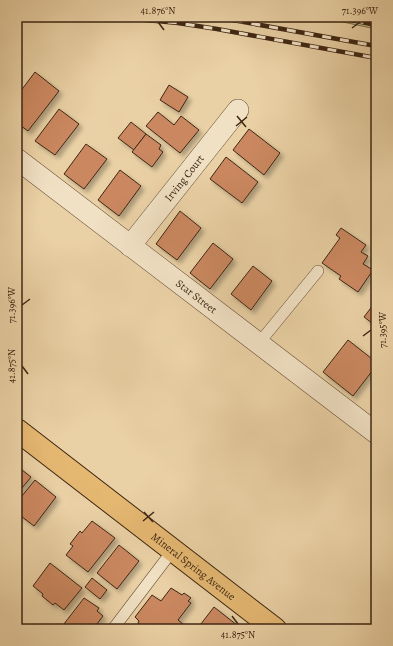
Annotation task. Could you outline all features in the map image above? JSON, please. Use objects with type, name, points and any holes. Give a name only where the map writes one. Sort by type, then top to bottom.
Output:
[{"type":"main road","name":"Mineral Spring Avenue","points":[[17,430],[275,629]]},
{"type":"street","name":"Irving Court","points":[[130,246],[238,110]]},
{"type":"street","name":"Star Street","points":[[17,159],[376,433]]},
{"type":"lane","points":[[259,343],[318,271]]},
{"type":"lane","points":[[113,629],[173,550]]},
{"type":"green space","points":[[319,17],[376,17],[376,29]]},
{"type":"building","points":[[35,72],[59,91],[28,131],[17,123],[17,96]]},
{"type":"building","points":[[169,85],[188,97],[179,112],[160,100]]},
{"type":"building","points":[[59,109],[79,124],[55,155],[35,141]]},
{"type":"building","points":[[158,112],[174,125],[181,116],[199,130],[180,153],[146,126]]},
{"type":"building","points":[[131,122],[146,134],[134,150],[118,138]]},
{"type":"building","points":[[249,129],[280,153],[264,175],[233,150]]},
{"type":"building","points":[[146,134],[161,145],[159,149],[163,152],[152,167],[132,152]]},
{"type":"building","points":[[86,144],[107,159],[84,189],[64,174]]},
{"type":"building","points":[[226,157],[258,182],[242,203],[210,179]]},
{"type":"building","points":[[120,170],[141,186],[119,216],[98,200]]},
{"type":"building","points":[[180,211],[201,228],[177,260],[156,244]]},
{"type":"building","points":[[341,228],[366,245],[361,252],[368,256],[363,264],[373,270],[358,292],[339,279],[341,276],[322,263],[340,238],[336,235]]},
{"type":"building","points":[[213,243],[233,259],[210,289],[190,273]]},
{"type":"building","points":[[253,266],[272,281],[251,310],[231,294]]},
{"type":"building","points":[[376,301],[376,326],[364,317]]},
{"type":"building","points":[[348,340],[376,362],[376,366],[353,396],[323,372]]},
{"type":"building","points":[[17,466],[31,477],[17,494]]},
{"type":"building","points":[[35,480],[56,497],[34,526],[17,513],[17,502]]},
{"type":"building","points":[[92,521],[115,538],[88,572],[66,555],[73,546],[70,544],[80,531],[82,533]]},
{"type":"building","points":[[119,545],[139,561],[117,589],[97,573]]},
{"type":"building","points":[[50,563],[82,588],[64,610],[55,603],[53,605],[33,586]]},
{"type":"building","points":[[92,578],[107,590],[100,599],[85,587]]},
{"type":"building","points":[[171,588],[182,595],[184,593],[191,598],[188,601],[191,603],[178,620],[189,629],[146,629],[138,623],[139,621],[135,617],[152,595],[161,601]]},
{"type":"building","points":[[84,598],[99,608],[97,611],[103,616],[93,629],[60,629]]},
{"type":"building","points":[[214,607],[242,629],[197,629]]},
{"type":"railway","points":[[114,17],[178,23],[217,29],[376,58]]},
{"type":"railway","points":[[216,17],[376,46]]},
{"type":"railway","points":[[337,17],[376,25]]}]
